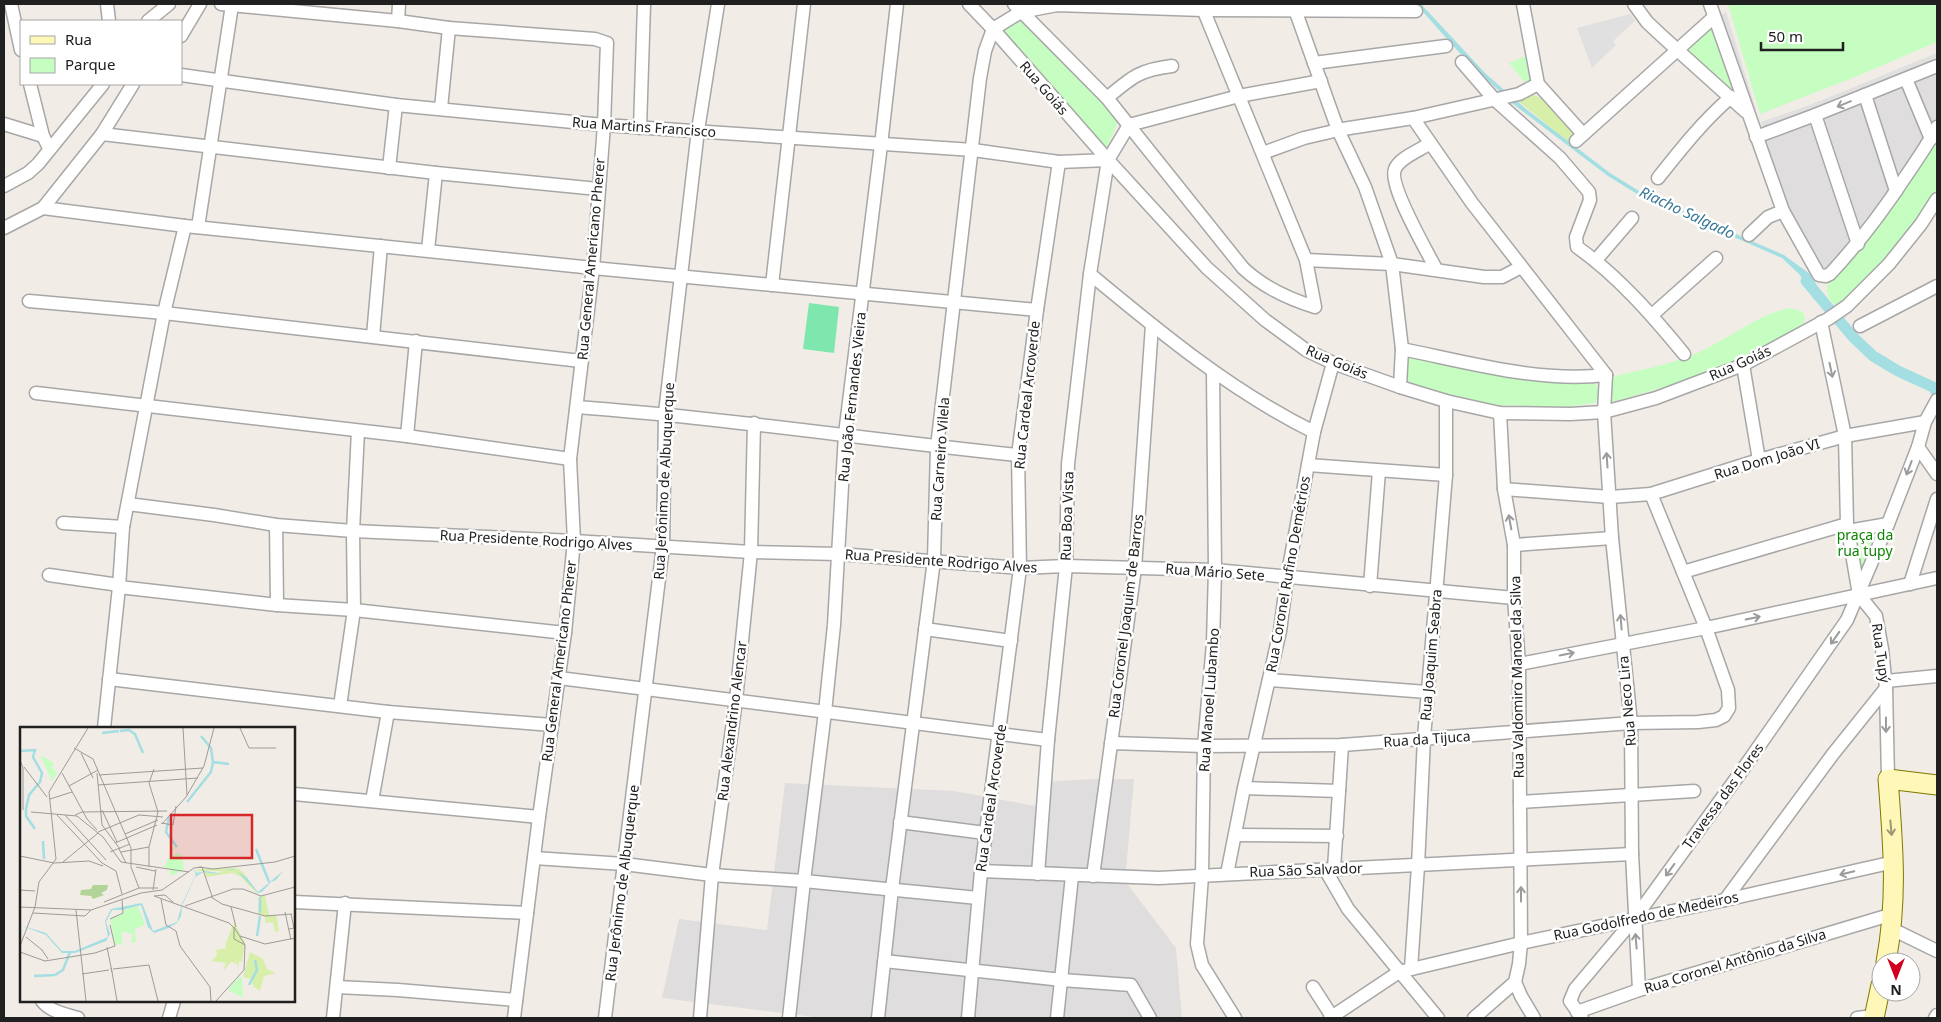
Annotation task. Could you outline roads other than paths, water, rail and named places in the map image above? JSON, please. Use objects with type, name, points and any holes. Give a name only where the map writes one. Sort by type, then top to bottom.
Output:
[{"type":"street","points":[[11,4],[10,29],[20,48]]},
{"type":"street","points":[[107,4],[109,20]]},
{"type":"street","points":[[149,20],[169,4]]},
{"type":"street","points":[[182,34],[200,4]]},
{"type":"street","points":[[198,227],[221,82],[227,4],[449,28],[441,108]]},
{"type":"street","points":[[398,21],[399,4]]},
{"type":"street","points":[[640,128],[644,4]]},
{"type":"street","name":"Rua Jerônimo de Albuquerque","points":[[605,1018],[663,546],[665,413],[698,130],[718,4]]},
{"type":"street","points":[[772,285],[804,4]]},
{"type":"street","name":"Rua João Fernandes Vieira","points":[[789,1018],[825,712],[839,554],[845,434],[897,4]]},
{"type":"street","name":"Rua Goiás","points":[[969,4],[994,29],[1108,160],[1208,268],[1265,320],[1306,350],[1333,363],[1446,401],[1500,413],[1570,414],[1604,412],[1656,398],[1743,365],[1848,306],[1889,264],[1921,224],[1937,199]]},
{"type":"street","points":[[994,29],[1018,8],[1057,4],[1294,7],[1416,11]]},
{"type":"street","points":[[1523,4],[1538,84],[1580,138],[1714,17]]},
{"type":"street","points":[[1634,4],[1647,22],[1747,113]]},
{"type":"street","points":[[1710,4],[1783,211],[1820,276],[1830,274],[1858,244],[1896,191],[1937,127]]},
{"type":"street","points":[[1018,8],[1108,98],[1243,268],[1252,276],[1293,301],[1314,308],[1306,260],[1202,7]]},
{"type":"street","points":[[1294,7],[1338,130],[1365,187],[1392,264],[1402,349],[1400,387]]},
{"type":"street","name":"Rua General Americano Pherer","points":[[449,28],[604,40],[607,43],[608,49],[593,268],[570,459],[574,541],[559,678],[539,817],[514,1018]]},
{"type":"street","name":"Rua Carneiro Vilela","points":[[878,1018],[900,822],[934,560],[937,447],[980,78],[994,29]]},
{"type":"street","points":[[1314,63],[1446,46]]},
{"type":"street","points":[[1462,62],[1494,99],[1560,158],[1589,192],[1590,200],[1576,237],[1577,247],[1596,260],[1652,315],[1684,354]]},
{"type":"street","points":[[1108,98],[1135,75],[1153,68],[1172,66]]},
{"type":"street","points":[[1756,136],[1815,115],[1937,66]]},
{"type":"street","name":"Rua Martins Francisco","points":[[182,75],[396,105],[640,128],[698,130],[881,145],[973,150],[1059,162],[1108,160]]},
{"type":"street","points":[[1906,79],[1931,138]]},
{"type":"street","points":[[1108,160],[1128,125],[1239,96],[1322,81]]},
{"type":"street","points":[[1263,153],[1304,138],[1338,130],[1413,118],[1519,94],[1538,84]]},
{"type":"street","points":[[30,85],[43,136],[49,148]]},
{"type":"street","points":[[4,186],[28,173],[38,164],[49,148],[102,85]]},
{"type":"street","points":[[4,228],[43,208],[102,134],[131,85]]},
{"type":"street","points":[[1866,95],[1896,191]]},
{"type":"street","points":[[1658,178],[1715,110],[1731,97]]},
{"type":"street","points":[[389,168],[396,105]]},
{"type":"street","points":[[1815,115],[1858,244]]},
{"type":"street","points":[[1413,118],[1521,267],[1606,375]]},
{"type":"street","points":[[9,126],[43,136]]},
{"type":"street","points":[[102,134],[389,168],[598,189]]},
{"type":"street","points":[[1430,144],[1401,161],[1394,170],[1393,177],[1400,198],[1436,269]]},
{"type":"street","name":"Rua Boa Vista","points":[[1038,874],[1048,740],[1066,566],[1068,464],[1090,274],[1108,160]]},
{"type":"street","name":"Rua Cardeal Arcoverde","points":[[968,1018],[981,871],[1020,568],[1018,455],[1059,162]]},
{"type":"street","points":[[428,250],[436,173]]},
{"type":"street","points":[[43,208],[185,226],[593,268],[1037,310]]},
{"type":"street","points":[[1750,235],[1768,216],[1783,211]]},
{"type":"street","points":[[1596,260],[1632,218]]},
{"type":"street","points":[[104,727],[119,586],[123,527],[164,313],[185,226]]},
{"type":"street","points":[[373,336],[381,246]]},
{"type":"street","points":[[1652,315],[1716,258]]},
{"type":"street","points":[[1306,260],[1392,264],[1484,277],[1502,276],[1521,267]]},
{"type":"street","points":[[1090,274],[1213,372],[1279,415],[1314,432]]},
{"type":"street","points":[[1860,326],[1937,286]]},
{"type":"street","points":[[29,302],[164,313],[581,361]]},
{"type":"street","name":"Rua Tupý","points":[[1824,321],[1845,436],[1848,528],[1859,595],[1876,616],[1886,685],[1888,779],[1894,862],[1893,922],[1888,952]]},
{"type":"street","name":"Rua Coronel Joaquim de Barros","points":[[1093,876],[1135,568],[1152,325]]},
{"type":"street","points":[[407,436],[416,341]]},
{"type":"street","points":[[1402,349],[1521,373],[1591,377],[1606,375]]},
{"type":"street","name":"Rua Coronel Rufino Demétrios","points":[[1227,874],[1244,788],[1280,631],[1287,578],[1314,432],[1333,363]]},
{"type":"street","points":[[1743,365],[1759,460]]},
{"type":"street","name":"Rua Manoel Lubambo","points":[[1213,372],[1215,570],[1213,644],[1204,746],[1202,876],[1198,951],[1202,965],[1211,982],[1235,1018]]},
{"type":"street","name":"Rua Neco Lira","points":[[1606,375],[1604,412],[1612,538],[1631,723],[1632,854],[1639,990]]},
{"type":"street","points":[[36,393],[407,436],[570,459]]},
{"type":"street","name":"Rua Joaquim Seabra","points":[[1405,970],[1418,866],[1427,692],[1446,475],[1446,401]]},
{"type":"street","name":"Travessa das Flores","points":[[1580,1015],[1570,1001],[1575,989],[1634,918],[1744,769],[1842,628],[1859,595],[1918,447],[1925,422],[1936,403]]},
{"type":"street","points":[[577,407],[665,413],[937,447],[1018,455]]},
{"type":"street","name":"Rua Valdomiro Manoel da Silva","points":[[1500,413],[1504,489],[1514,545],[1514,598],[1519,664],[1521,943],[1520,964],[1515,982]]},
{"type":"street","name":"Rua Dom João VI","points":[[1504,489],[1610,497],[1651,494],[1759,460],[1845,436],[1925,422]]},
{"type":"street","name":"Rua Alexandrino Alencar","points":[[700,1018],[712,874],[736,700],[751,552],[754,423]]},
{"type":"street","points":[[340,706],[354,610],[353,531],[358,431]]},
{"type":"street","points":[[1918,447],[1937,474]]},
{"type":"street","points":[[1308,465],[1446,475]]},
{"type":"street","points":[[1370,586],[1379,471]]},
{"type":"street","points":[[1651,494],[1706,628]]},
{"type":"street","points":[[1910,584],[1937,499]]},
{"type":"street","name":"Rua Presidente Rodrigo Alves","points":[[128,504],[276,525],[353,531],[574,541],[751,552],[839,554],[1020,568],[1066,566]]},
{"type":"street","points":[[63,523],[123,527]]},
{"type":"street","points":[[1683,572],[1848,528],[1888,524]]},
{"type":"street","points":[[276,525],[277,605]]},
{"type":"street","points":[[1514,545],[1612,538]]},
{"type":"street","name":"Rua Mário Sete","points":[[1066,566],[1215,570],[1514,598]]},
{"type":"street","points":[[49,575],[119,586],[277,605],[354,610],[564,633]]},
{"type":"street","points":[[1519,664],[1706,628],[1937,578]]},
{"type":"street","name":"Rua da Tijuca","points":[[1110,743],[1204,746],[1342,745],[1631,723],[1716,720],[1724,716],[1729,708],[1728,690],[1706,628]]},
{"type":"street","points":[[925,629],[1011,641]]},
{"type":"street","points":[[1725,900],[1886,685],[1937,676]]},
{"type":"street","points":[[559,678],[1048,740]]},
{"type":"street","points":[[109,679],[388,712],[552,725]]},
{"type":"street","points":[[1269,680],[1427,692]]},
{"type":"street","points":[[372,801],[388,712]]},
{"type":"street","points":[[1342,745],[1336,836],[1330,870],[1348,909],[1405,970],[1438,1018]]},
{"type":"street","points":[[1888,779],[1937,786]]},
{"type":"street","points":[[1244,788],[1339,791]]},
{"type":"street","points":[[1520,802],[1694,791]]},
{"type":"street","points":[[295,794],[539,817]]},
{"type":"street","points":[[900,822],[986,833]]},
{"type":"street","points":[[1235,835],[1336,836]]},
{"type":"street","name":"Rua São Salvador","points":[[981,871],[1159,878],[1632,854]]},
{"type":"street","points":[[534,858],[624,864],[712,874],[978,898]]},
{"type":"street","name":"Rua Godolfredo de Medeiros","points":[[1405,970],[1894,862]]},
{"type":"street","points":[[1057,1018],[1072,876]]},
{"type":"street","points":[[295,902],[527,913]]},
{"type":"street","points":[[333,1018],[345,903]]},
{"type":"street","points":[[1893,922],[1937,951]]},
{"type":"street","name":"Rua Coronel Antônio da Silva","points":[[1580,1015],[1639,990],[1893,922]]},
{"type":"street","points":[[884,962],[1130,985],[1150,1018]]},
{"type":"street","points":[[1313,987],[1332,1018],[1405,970]]},
{"type":"street","points":[[1474,1018],[1515,982],[1534,1018]]},
{"type":"street","points":[[337,987],[516,1000]]},
{"type":"street","points":[[43,1002],[47,1007],[57,1012],[78,1018]]},
{"type":"street","points":[[169,1018],[174,1002]]},
{"type":"street","points":[[1868,1018],[1874,1002]]},
{"type":"street","points":[[1935,1018],[1937,1014]]},
{"type":"water","points":[[1416,4],[1421,4],[1486,74],[1526,109],[1610,173],[1644,194],[1784,255],[1810,274],[1820,290],[1814,294],[1799,274],[1782,258],[1642,197],[1608,176],[1512,103],[1464,58]]},
{"type":"waterway","name":"Riacho Salgado","points":[[1806,281],[1853,337],[1873,356],[1898,371],[1933,387],[1937,393]]},
{"type":"park label","name":"praça da rua tupy","points":[[1865,544]]}]
